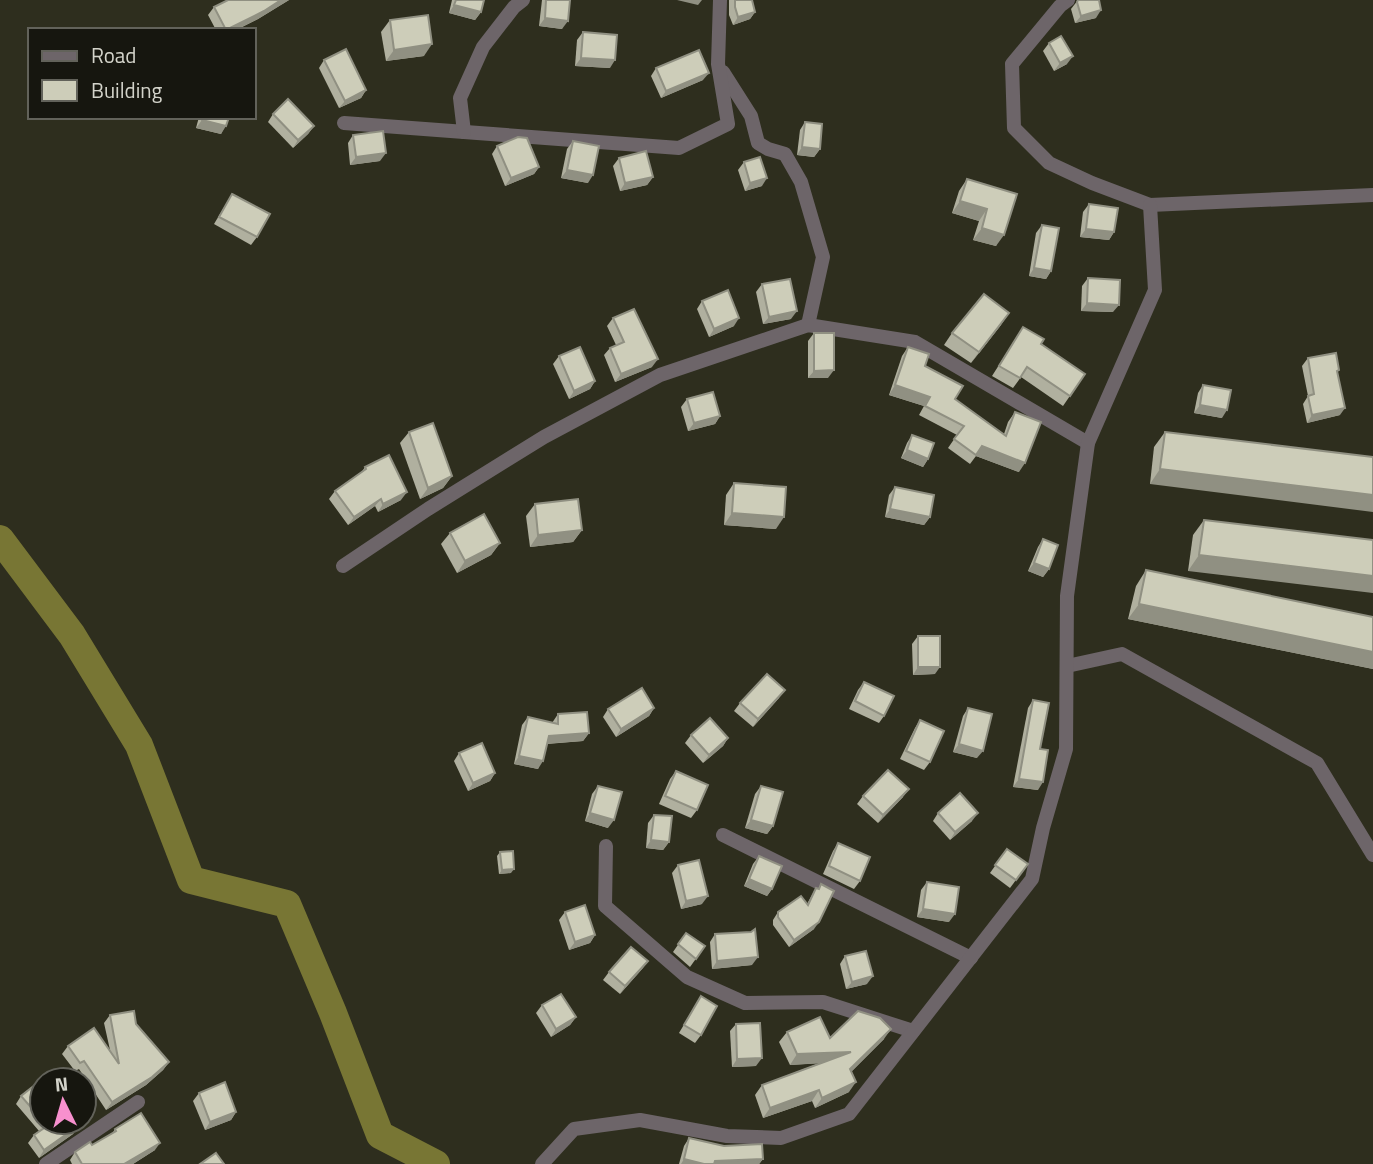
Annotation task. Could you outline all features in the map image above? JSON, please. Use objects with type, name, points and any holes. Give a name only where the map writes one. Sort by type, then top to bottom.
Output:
[{"type":"street","points":[[464,132],[460,98],[483,47],[514,7],[523,0]]},
{"type":"street","points":[[344,123],[679,148],[728,124],[719,64],[720,0]]},
{"type":"street","points":[[1068,0],[1012,64],[1014,128],[1049,163],[1150,205],[1373,195]]},
{"type":"street","points":[[719,64],[751,116],[758,142],[768,149],[785,153],[801,182],[823,257],[808,325]]},
{"type":"street","points":[[542,1164],[575,1129],[640,1120],[727,1136],[781,1138],[849,1114],[1032,878],[1066,749],[1067,596],[1088,443],[1154,290],[1150,205]]},
{"type":"street","points":[[343,566],[544,437],[660,376],[808,325],[915,342],[1088,443]]},
{"type":"street","points":[[1067,666],[1122,654],[1317,763],[1373,855]]},
{"type":"street","points":[[723,835],[971,958]]},
{"type":"street","points":[[606,846],[605,906],[687,977],[745,1003],[823,1002],[913,1031]]},
{"type":"street","points":[[46,1164],[138,1102]]},
{"type":"building","points":[[228,0],[281,0],[230,28],[225,28],[214,7]]},
{"type":"building","points":[[456,0],[484,0],[481,12],[454,5]]},
{"type":"building","points":[[546,0],[570,0],[568,21],[545,18]]},
{"type":"building","points":[[735,0],[752,0],[755,12],[738,17]]},
{"type":"building","points":[[1078,0],[1099,0],[1101,10],[1081,16]]},
{"type":"building","points":[[428,15],[432,44],[394,50],[390,20]]},
{"type":"building","points":[[583,32],[617,35],[615,60],[581,58]]},
{"type":"building","points":[[1061,36],[1073,56],[1060,63],[1049,43]]},
{"type":"building","points":[[346,49],[366,90],[345,101],[324,60]]},
{"type":"building","points":[[699,50],[709,73],[666,91],[656,68]]},
{"type":"building","points":[[288,99],[314,126],[298,140],[273,114]]},
{"type":"building","points":[[202,119],[228,119],[226,126]]},
{"type":"building","points":[[805,122],[822,124],[820,149],[802,147]]},
{"type":"building","points":[[383,131],[386,153],[356,157],[353,135]]},
{"type":"building","points":[[518,137],[527,138],[539,167],[511,178],[497,146]]},
{"type":"building","points":[[573,141],[599,146],[593,175],[567,170]]},
{"type":"building","points":[[646,151],[653,177],[625,183],[619,158]]},
{"type":"building","points":[[760,157],[767,178],[750,183],[744,162]]},
{"type":"building","points":[[967,179],[1017,194],[1004,235],[982,228],[987,209],[960,201]]},
{"type":"building","points":[[232,194],[270,214],[257,237],[219,217]]},
{"type":"building","points":[[1089,204],[1118,208],[1114,232],[1086,229]]},
{"type":"building","points":[[1042,225],[1059,228],[1051,271],[1034,268]]},
{"type":"building","points":[[1088,278],[1120,280],[1119,305],[1087,303]]},
{"type":"building","points":[[790,279],[797,311],[769,317],[762,284]]},
{"type":"building","points":[[728,290],[739,318],[714,329],[702,301]]},
{"type":"building","points":[[984,294],[1009,313],[979,352],[952,333]]},
{"type":"building","points":[[634,309],[658,359],[621,374],[610,348],[624,342],[613,318]]},
{"type":"building","points":[[1023,327],[1044,339],[1041,344],[1085,374],[1070,396],[1027,367],[1020,378],[999,366]]},
{"type":"building","points":[[814,333],[834,333],[834,370],[814,371]]},
{"type":"building","points":[[580,347],[595,381],[574,391],[559,356]]},
{"type":"building","points":[[908,347],[929,354],[925,366],[963,386],[955,399],[1006,436],[1015,412],[1041,422],[1025,463],[982,446],[976,455],[954,439],[964,426],[925,406],[930,397],[895,385]]},
{"type":"building","points":[[1336,353],[1345,408],[1312,415],[1308,396],[1314,394],[1308,358]]},
{"type":"building","points":[[1203,385],[1231,390],[1227,410],[1200,405]]},
{"type":"building","points":[[713,392],[720,416],[694,423],[687,399]]},
{"type":"building","points":[[433,423],[452,476],[428,488],[409,432]]},
{"type":"building","points":[[1165,432],[1373,457],[1373,495],[1160,469]]},
{"type":"building","points":[[912,435],[934,443],[928,459],[907,450]]},
{"type":"building","points":[[389,455],[407,492],[383,504],[381,499],[354,517],[335,491],[366,469],[365,467]]},
{"type":"building","points":[[734,483],[786,487],[784,517],[732,513]]},
{"type":"building","points":[[895,487],[934,495],[930,517],[890,509]]},
{"type":"building","points":[[578,499],[582,530],[538,535],[535,504]]},
{"type":"building","points":[[484,514],[500,543],[465,561],[450,533]]},
{"type":"building","points":[[1204,520],[1373,540],[1373,576],[1199,555]]},
{"type":"building","points":[[1043,539],[1058,545],[1049,569],[1034,563]]},
{"type":"building","points":[[1146,570],[1373,617],[1373,652],[1139,604]]},
{"type":"building","points":[[918,636],[940,636],[940,667],[918,667]]},
{"type":"building","points":[[767,674],[785,690],[758,719],[740,703]]},
{"type":"building","points":[[864,682],[894,696],[884,716],[855,701]]},
{"type":"building","points":[[642,688],[654,708],[621,729],[608,709]]},
{"type":"building","points":[[1033,700],[1049,703],[1040,749],[1048,750],[1043,782],[1019,779]]},
{"type":"building","points":[[968,708],[992,714],[983,751],[959,744]]},
{"type":"building","points":[[587,712],[589,733],[549,736],[543,761],[519,756],[528,717],[558,724],[558,714]]},
{"type":"building","points":[[710,718],[728,738],[709,755],[691,735]]},
{"type":"building","points":[[920,720],[944,731],[930,762],[906,751]]},
{"type":"building","points":[[482,743],[495,773],[473,783],[459,753]]},
{"type":"building","points":[[888,770],[909,789],[883,815],[863,796]]},
{"type":"building","points":[[676,771],[708,785],[697,810],[665,796]]},
{"type":"building","points":[[598,786],[622,792],[614,820],[590,813]]},
{"type":"building","points":[[761,786],[783,792],[773,826],[751,820]]},
{"type":"building","points":[[960,793],[978,813],[955,832],[938,813]]},
{"type":"building","points":[[654,815],[672,816],[669,842],[651,840]]},
{"type":"building","points":[[838,843],[870,857],[860,881],[829,866]]},
{"type":"building","points":[[1007,849],[1028,864],[1016,880],[995,865]]},
{"type":"building","points":[[513,851],[514,869],[502,870],[500,852]]},
{"type":"building","points":[[759,856],[782,866],[772,889],[749,879]]},
{"type":"building","points":[[699,860],[708,896],[686,901],[678,865]]},
{"type":"building","points":[[927,882],[959,887],[955,914],[923,909]]},
{"type":"building","points":[[821,884],[834,891],[819,922],[794,940],[778,917],[778,912],[801,896],[808,905],[816,888],[819,889]]},
{"type":"building","points":[[585,905],[595,935],[575,942],[565,912]]},
{"type":"building","points":[[755,929],[758,957],[717,961],[715,934],[751,932]]},
{"type":"building","points":[[686,933],[705,946],[696,959],[678,944]]},
{"type":"building","points":[[631,947],[648,961],[625,986],[609,972]]},
{"type":"building","points":[[866,951],[873,976],[852,982],[845,956]]},
{"type":"building","points":[[561,994],[576,1017],[556,1029],[542,1005]]},
{"type":"building","points":[[701,996],[717,1006],[701,1035],[684,1025]]},
{"type":"building","points":[[134,1011],[136,1024],[169,1062],[152,1077],[112,1102],[98,1082],[98,1066],[87,1066],[84,1061],[80,1063],[68,1046],[94,1028],[119,1064],[110,1015]]},
{"type":"building","points":[[858,1011],[880,1018],[891,1029],[850,1069],[856,1082],[822,1098],[819,1090],[770,1108],[762,1085],[851,1052],[797,1054],[787,1032],[820,1017],[830,1038]]},
{"type":"building","points":[[760,1023],[762,1058],[737,1059],[736,1024]]},
{"type":"building","points":[[225,1082],[236,1112],[210,1122],[199,1093]]},
{"type":"building","points":[[28,1090],[28,1104],[21,1096]]},
{"type":"building","points":[[141,1113],[160,1143],[124,1164],[82,1164],[75,1152],[116,1131],[115,1129]]},
{"type":"building","points":[[35,1136],[64,1136],[44,1150]]},
{"type":"building","points":[[689,1138],[724,1146],[762,1144],[763,1159],[704,1164],[684,1159]]},
{"type":"building","points":[[216,1153],[224,1164],[200,1164]]},
{"type":"waterway","points":[[0,539],[72,635],[139,745],[191,880],[287,904],[380,1135],[436,1164]]}]
